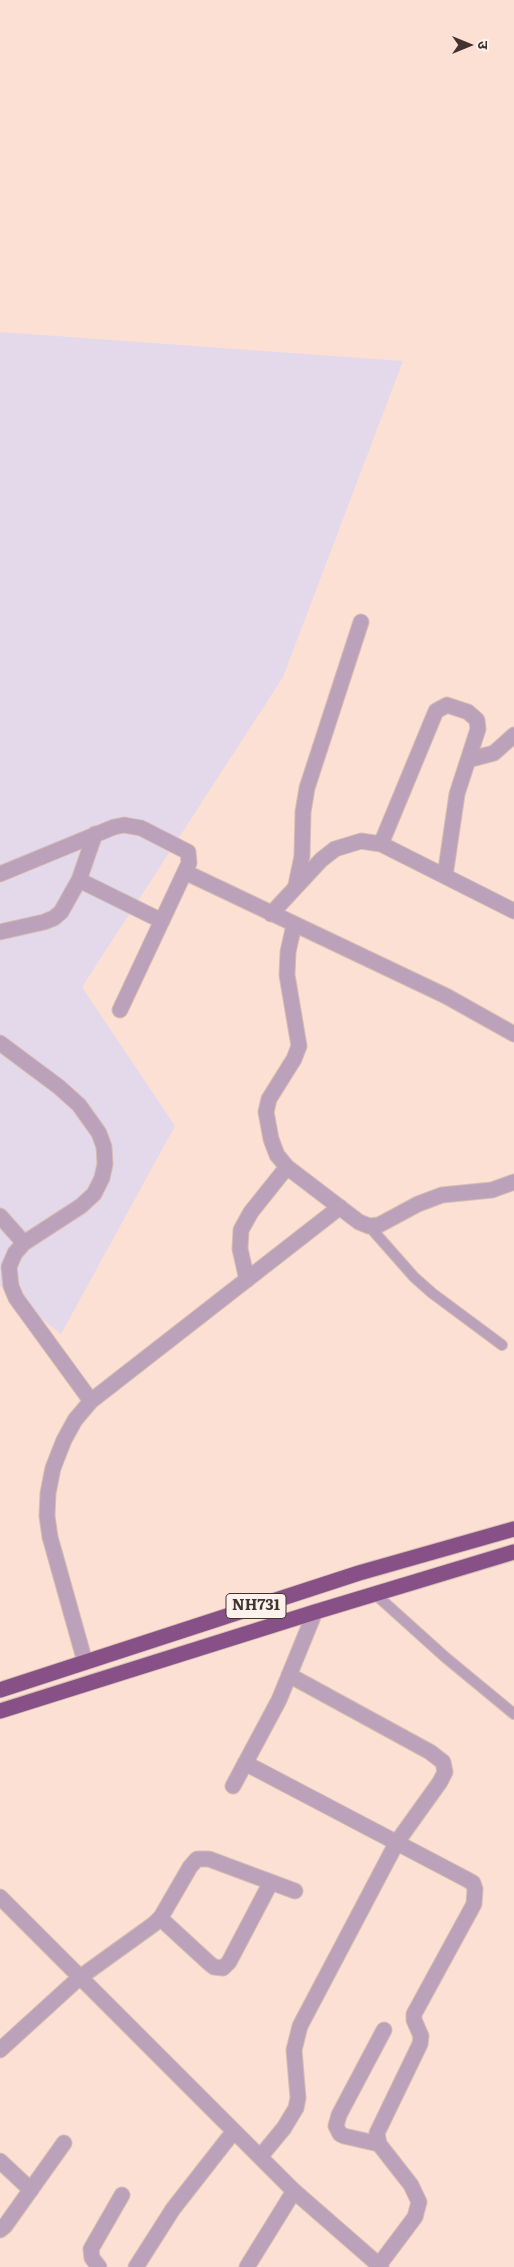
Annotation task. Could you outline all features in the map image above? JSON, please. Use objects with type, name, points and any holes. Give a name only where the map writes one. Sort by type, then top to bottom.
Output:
[{"type":"highway","name":"NH731","points":[[0,1690],[359,1573],[514,1529]]},
{"type":"highway","name":"NH731","points":[[0,1711],[514,1552]]},
{"type":"street","points":[[295,887],[302,850],[304,800],[362,622]]},
{"type":"street","points":[[381,844],[434,717],[440,708],[447,705],[468,712],[477,720],[478,730],[457,794],[445,876]]},
{"type":"street","points":[[468,760],[494,753],[514,735]]},
{"type":"street","points":[[0,874],[96,834],[124,825],[142,828],[188,852],[190,859],[185,872],[120,1010]]},
{"type":"street","points":[[0,932],[54,918],[67,904],[80,880],[96,834]]},
{"type":"street","points":[[271,914],[321,860],[335,849],[361,841],[381,844],[514,911]]},
{"type":"street","points":[[185,872],[446,996],[514,1034]]},
{"type":"street","points":[[80,880],[162,921]]},
{"type":"street","points":[[294,925],[288,952],[287,975],[299,1046],[294,1060],[269,1099],[266,1112],[270,1140],[277,1155],[287,1167],[359,1222],[369,1226],[378,1225],[418,1204],[442,1195],[492,1190],[514,1182]]},
{"type":"street","points":[[0,1043],[60,1087],[79,1104],[99,1133],[104,1146],[105,1164],[102,1178],[94,1194],[81,1206],[24,1243],[15,1252],[9,1267],[11,1286],[16,1298],[91,1401]]},
{"type":"street","points":[[247,1280],[240,1248],[241,1230],[251,1212],[287,1167]]},
{"type":"street","points":[[85,1662],[50,1537],[47,1516],[48,1493],[53,1468],[71,1427],[91,1401],[340,1208]]},
{"type":"street","points":[[0,1216],[24,1243]]},
{"type":"street","points":[[233,1786],[279,1700],[315,1612]]},
{"type":"street","points":[[260,2157],[284,2128],[296,2108],[298,2098],[294,2050],[300,2026],[397,1842],[444,1776],[443,1762],[430,1752],[289,1675]]},
{"type":"street","points":[[0,1897],[294,2191],[380,2266],[415,2217],[418,2202],[411,2185],[379,2144],[376,2137],[378,2129],[420,2044],[421,2036],[414,2020],[414,2014],[474,1904],[476,1895],[473,1883],[245,1763]]},
{"type":"street","points":[[0,2050],[80,1978],[160,1918],[190,1867],[198,1859],[209,1859],[295,1891]]},
{"type":"street","points":[[160,1918],[214,1967],[223,1968],[229,1962],[271,1882]]},
{"type":"street","points":[[379,2144],[344,2136],[340,2134],[336,2126],[339,2116],[384,2030]]},
{"type":"street","points":[[136,2267],[173,2209],[234,2132]]},
{"type":"street","points":[[0,2230],[5,2226],[64,2143]]},
{"type":"street","points":[[0,2161],[31,2190]]},
{"type":"street","points":[[247,2267],[294,2191]]},
{"type":"street","points":[[99,2267],[92,2258],[91,2249],[122,2194]]},
{"type":"lane","points":[[369,1226],[414,1277],[432,1293],[502,1345]]},
{"type":"lane","points":[[375,1594],[444,1657],[514,1714]]},
{"type":"shaded area","points":[[0,332],[403,361],[283,677],[82,987],[175,1126],[61,1334],[0,1286]]}]
